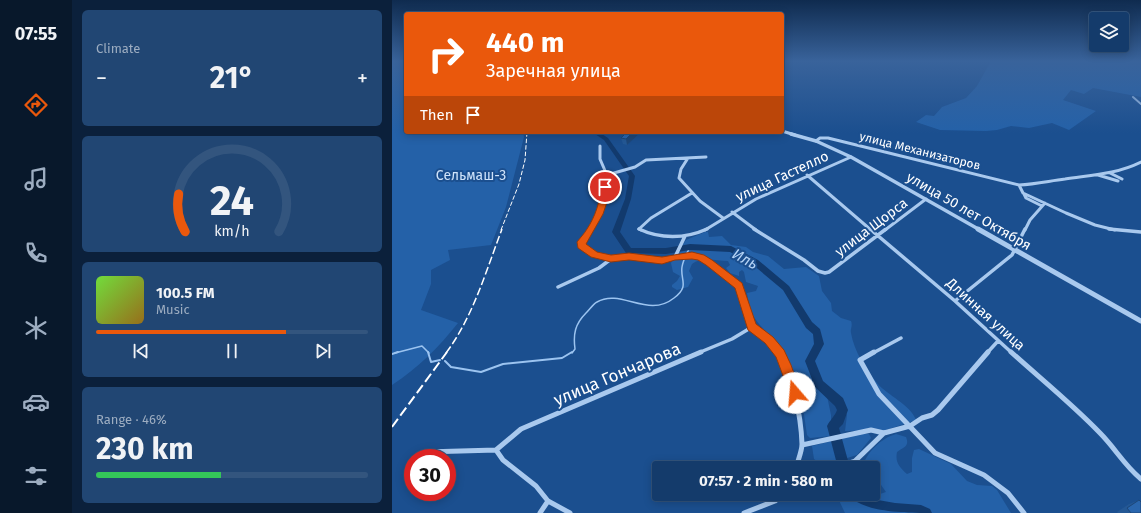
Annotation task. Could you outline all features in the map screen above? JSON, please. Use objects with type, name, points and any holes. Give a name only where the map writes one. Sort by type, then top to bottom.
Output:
[{"type":"street","points":[[1133,97],[1141,104]]},
{"type":"street","name":"улица 50 лет Октября","points":[[784,132],[816,141],[851,157],[1141,321]]},
{"type":"street","name":"улица Механизаторов","points":[[816,141],[820,138],[828,138],[1019,185],[1041,184],[1064,179],[1110,173],[1141,162]]},
{"type":"street","points":[[600,146],[600,158],[607,175],[604,199],[599,214],[590,231],[581,242],[582,246],[594,254],[611,259],[629,256],[662,260],[675,257],[701,257],[739,286],[752,327],[769,340],[780,353],[786,365],[795,393],[802,446],[798,461]]},
{"type":"street","points":[[607,175],[635,167],[646,160],[706,157]]},
{"type":"street","name":"улица Гастелло","points":[[692,193],[651,218],[639,229],[650,234],[666,237],[685,236],[705,230],[732,212],[807,175],[851,157]]},
{"type":"street","points":[[688,158],[681,169],[679,178],[692,193],[723,218]]},
{"type":"street","points":[[1098,175],[1120,180],[1110,173]]},
{"type":"street","name":"Длинная улица","points":[[807,175],[955,301],[998,341],[1073,406],[1102,435],[1128,468],[1141,479]]},
{"type":"street","points":[[1019,185],[1023,193],[1043,204],[1097,226],[1132,232],[1141,232]]},
{"type":"street","name":"улица Щорса","points":[[732,212],[764,236],[804,260],[818,271],[825,273],[830,272],[926,199]]},
{"type":"street","points":[[955,301],[1012,255],[1030,220],[1043,204]]},
{"type":"street","points":[[675,257],[685,236]]},
{"type":"street","points":[[558,287],[599,268],[611,259]]},
{"type":"street","name":"улица Гончарова","points":[[496,450],[521,429],[732,339],[752,327]]},
{"type":"street","points":[[901,338],[860,360],[879,394],[935,453],[984,475],[1008,492],[1024,513]]},
{"type":"street","points":[[802,446],[846,434],[871,430],[884,432],[910,426],[922,418],[932,415],[998,341]]},
{"type":"street","points":[[855,461],[884,432]]},
{"type":"street","points":[[456,452],[496,450],[503,460],[536,486],[548,501],[570,513]]},
{"type":"street","points":[[540,513],[548,501]]},
{"type":"street","points":[[744,513],[775,501]]},
{"type":"green space","name":"Сельмаш-3","points":[[392,85],[404,85],[404,134],[523,134],[524,137],[506,207],[491,245],[448,250],[450,260],[431,270],[431,284],[421,310],[458,323],[428,357],[411,372],[392,385]]},
{"type":"green space","points":[[1141,85],[1141,97],[1093,88],[1084,94],[1071,90],[1063,100],[1096,111],[1069,130],[1052,123],[1029,128],[1011,126],[986,131],[940,130],[916,122],[926,115],[934,116],[942,107],[966,98],[977,86]]},
{"type":"green space","points":[[708,232],[709,237],[722,236],[731,245],[746,247],[753,252],[768,256],[784,269],[806,267],[819,276],[822,291],[831,303],[832,311],[841,318],[851,321],[851,333],[855,347],[869,372],[882,388],[909,409],[916,420],[886,430],[845,431],[847,415],[837,395],[827,396],[831,415],[831,436],[810,438],[807,435],[801,394],[784,352],[750,312],[747,293],[756,291],[758,286],[746,282],[744,272],[742,270],[739,272],[739,276],[730,273],[726,268],[730,265],[728,261],[700,260],[692,264],[689,271],[693,278],[688,287],[677,290],[672,287],[680,276],[673,272],[671,263],[686,240]]},
{"type":"green space","points":[[860,434],[869,434],[871,438],[857,455],[837,461],[817,461],[814,459],[812,446]]},
{"type":"green space","points":[[896,434],[906,437],[907,443],[904,448],[897,452],[897,459],[898,464],[907,474],[912,472],[912,458],[914,450],[919,449],[951,464],[967,481],[977,485],[992,486],[997,490],[1011,513],[845,513],[839,501],[872,503],[873,501],[880,501],[880,494],[886,492],[880,483],[880,461],[865,461],[875,447],[890,436]]},
{"type":"building","points":[[625,134],[631,134],[626,139],[621,138]]},
{"type":"building","points":[[1139,500],[1141,502],[1141,513],[1131,513],[1127,508]]},
{"type":"waterway","name":"Иль","points":[[598,134],[606,139],[632,176],[628,199],[616,232],[629,251],[666,251],[690,247],[731,249],[755,262],[786,288],[809,325],[817,332],[819,344],[810,361],[819,384],[839,402],[843,410],[839,420],[833,426],[842,461]]},
{"type":"waterway","points":[[572,353],[575,349],[574,339],[577,325],[582,317],[597,302],[616,298],[654,306],[664,304],[679,294],[683,286],[683,264],[690,247]]},
{"type":"waterway","points":[[395,353],[422,346],[428,352]]},
{"type":"waterway","points":[[428,352],[431,362],[440,360]]},
{"type":"waterway","points":[[445,361],[451,367],[481,372],[503,364],[562,358],[572,352]]},
{"type":"waterway","name":"Иль","points":[[866,501],[886,508],[921,511],[926,513]]},
{"type":"railway","points":[[501,230],[519,184],[525,160],[527,134]]},
{"type":"railway","points":[[446,353],[456,339],[471,309],[502,229]]},
{"type":"railway","points":[[392,427],[447,352]]},
{"type":"route","points":[[605,187],[604,199],[599,214],[590,231],[581,242],[582,246],[594,254],[611,259],[629,256],[662,260],[686,256],[701,257],[717,268],[739,286],[752,327],[769,340],[780,353],[786,365],[795,393]]}]
